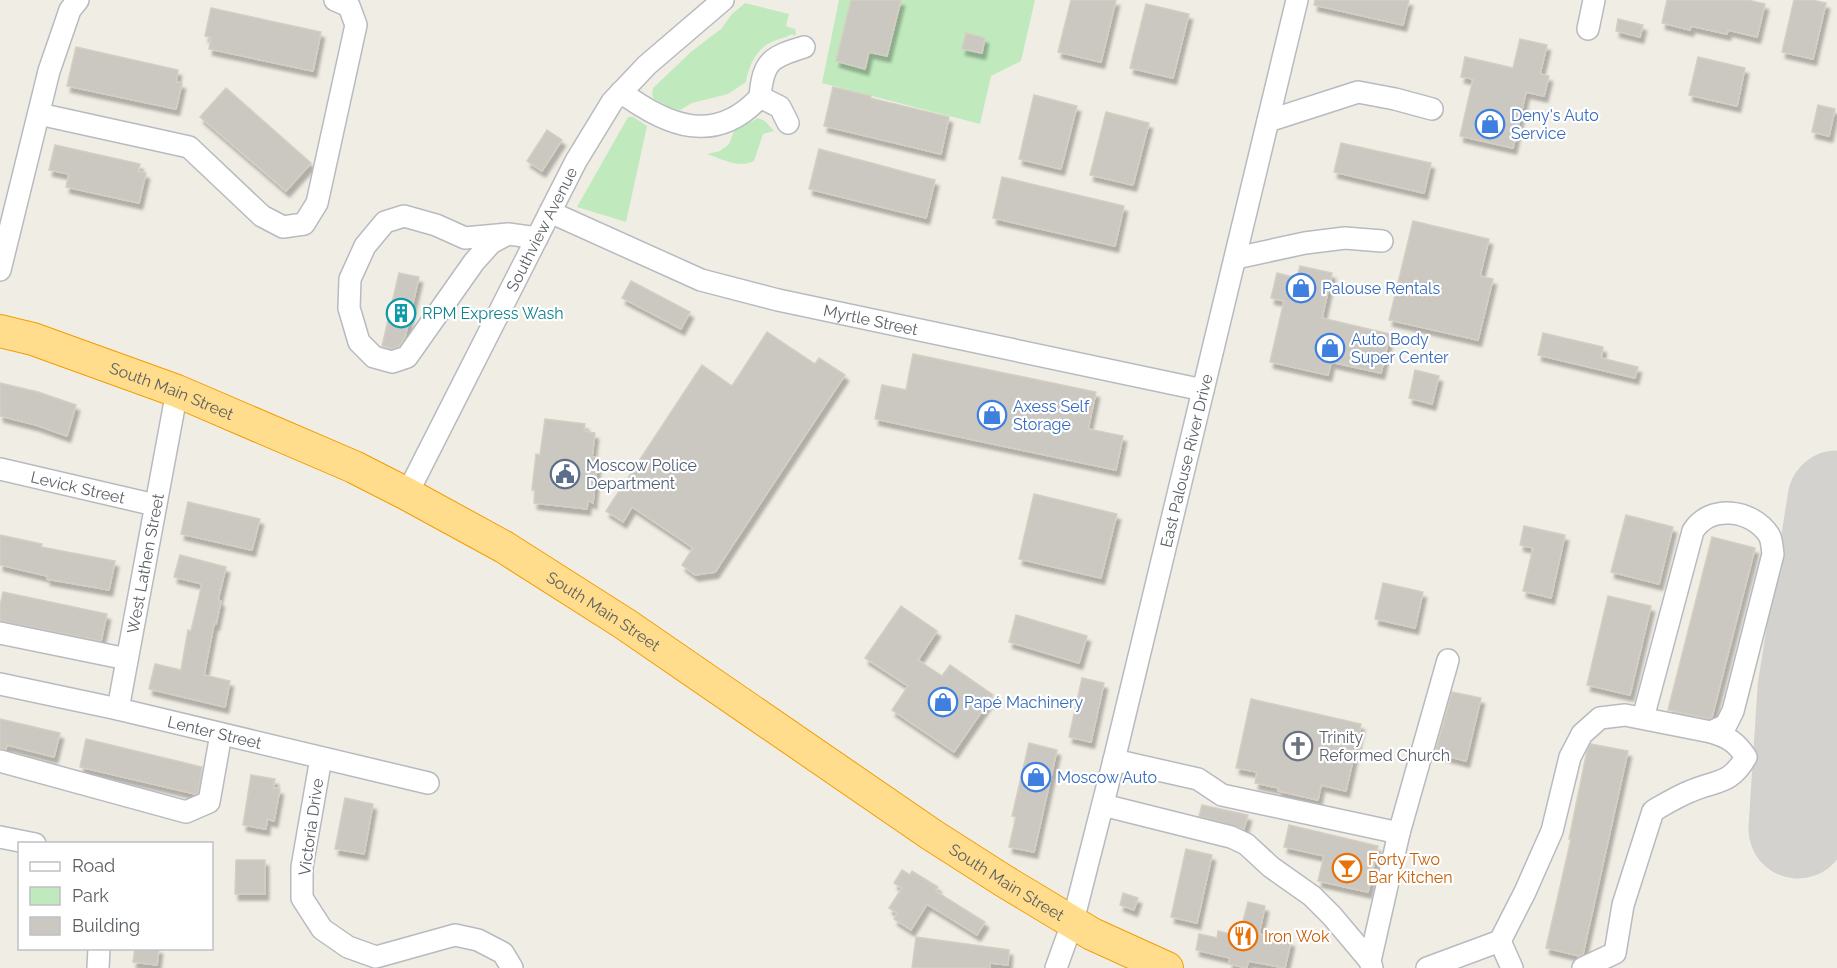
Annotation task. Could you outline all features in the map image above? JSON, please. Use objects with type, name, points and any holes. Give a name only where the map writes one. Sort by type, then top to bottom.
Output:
[{"type":"highway","name":"South Main Street","points":[[0,331],[33,339],[174,404],[354,466],[407,494],[504,547],[625,624],[932,835],[1092,933],[1167,968]]},
{"type":"street","points":[[0,270],[49,70],[70,10],[78,0]]},
{"type":"street","points":[[39,114],[189,147],[262,216],[283,228],[304,224],[318,203],[356,25],[349,6],[335,0]]},
{"type":"street","name":"Southview Avenue","points":[[407,494],[576,161],[612,102],[647,65],[723,0]]},
{"type":"street","name":"East Palouse River Drive","points":[[1056,968],[1073,921],[1103,805],[1297,0]]},
{"type":"street","points":[[1588,29],[1594,0]]},
{"type":"street","points":[[621,92],[641,107],[669,121],[686,126],[707,126],[726,121],[748,109],[760,97],[762,75],[772,59],[804,47]]},
{"type":"street","points":[[1268,121],[1358,92],[1432,109]]},
{"type":"street","points":[[760,97],[780,107],[788,123]]},
{"type":"street","name":"Myrtle Street","points":[[550,212],[701,280],[778,300],[1203,390]]},
{"type":"street","points":[[508,234],[490,243],[474,262],[407,357],[393,362],[374,357],[359,342],[349,308],[350,279],[364,246],[385,222],[404,216],[436,225],[465,238],[508,234],[537,238]]},
{"type":"street","points":[[1236,258],[1345,238],[1382,241]]},
{"type":"street","name":"West Lathen Street","points":[[118,709],[174,404]]},
{"type":"street","name":"Levick Street","points":[[0,469],[155,505]]},
{"type":"street","points":[[1643,718],[1694,531],[1698,524],[1713,514],[1742,515],[1757,522],[1770,537],[1773,554],[1733,711],[1726,725],[1711,732]]},
{"type":"street","points":[[0,633],[128,660]]},
{"type":"street","points":[[1371,964],[1399,833],[1448,660]]},
{"type":"street","name":"Lenter Street","points":[[0,684],[118,709],[428,783]]},
{"type":"street","points":[[1427,968],[1500,941],[1526,892],[1552,831],[1570,757],[1582,734],[1600,718],[1625,715],[1711,732],[1729,738],[1739,746],[1746,757],[1738,771],[1718,783],[1692,790],[1653,811],[1623,905],[1615,953],[1583,968]]},
{"type":"street","points":[[0,761],[186,812],[209,802],[221,734]]},
{"type":"street","name":"Victoria Drive","points":[[321,758],[302,867],[302,898],[322,929],[375,963],[455,935],[478,940],[503,953],[512,968]]},
{"type":"street","points":[[1114,760],[1198,779],[1222,795],[1399,833]]},
{"type":"street","points":[[1103,805],[1231,837],[1246,844],[1332,916],[1371,964]]},
{"type":"street","points":[[0,837],[28,842]]},
{"type":"street","points":[[1500,941],[1512,968]]},
{"type":"street","points":[[98,968],[99,950]]},
{"type":"green space","points":[[839,0],[1035,0],[1021,61],[991,76],[980,124],[822,83]]},
{"type":"green space","points":[[745,3],[789,14],[786,26],[795,29],[796,34],[776,40],[762,48],[751,63],[746,82],[728,94],[692,103],[680,110],[654,99],[653,88],[692,51],[721,29],[732,14]]},
{"type":"green space","points":[[628,117],[633,117],[647,126],[626,222],[577,207]]},
{"type":"green space","points":[[758,118],[765,121],[774,131],[763,134],[754,161],[737,164],[707,154],[720,151],[729,144],[734,131]]},
{"type":"building","points":[[851,0],[901,0],[887,56],[869,52],[865,69],[836,61]]},
{"type":"building","points":[[1071,0],[1116,0],[1101,62],[1058,52]]},
{"type":"building","points":[[1315,0],[1409,0],[1403,25],[1314,5]]},
{"type":"building","points":[[1667,0],[1748,0],[1765,4],[1757,37],[1728,30],[1727,34],[1691,26],[1690,30],[1662,23]]},
{"type":"building","points":[[1794,0],[1826,3],[1813,59],[1782,52]]},
{"type":"building","points":[[1146,4],[1189,14],[1173,78],[1130,68]]},
{"type":"building","points":[[211,8],[321,32],[313,71],[209,49],[211,37],[205,36]]},
{"type":"building","points":[[1618,19],[1643,25],[1640,37],[1616,31]]},
{"type":"building","points":[[966,33],[985,38],[982,53],[962,49]]},
{"type":"building","points":[[1520,39],[1547,45],[1540,74],[1549,76],[1544,96],[1526,92],[1513,148],[1460,136],[1473,79],[1461,77],[1465,57],[1513,68]]},
{"type":"building","points":[[76,47],[178,70],[176,82],[182,83],[176,109],[67,86]]},
{"type":"building","points":[[1698,57],[1745,68],[1737,106],[1689,95]]},
{"type":"building","points":[[833,87],[949,117],[941,154],[824,126]]},
{"type":"building","points":[[226,88],[311,163],[286,191],[200,117]]},
{"type":"building","points":[[1034,95],[1077,106],[1061,169],[1019,159]]},
{"type":"building","points":[[1818,105],[1835,109],[1829,136],[1812,132]]},
{"type":"building","points":[[1106,112],[1149,123],[1133,185],[1090,175]]},
{"type":"building","points":[[547,130],[562,140],[542,171],[527,161]]},
{"type":"building","points":[[1341,143],[1431,163],[1424,193],[1334,172]]},
{"type":"building","points":[[55,145],[140,164],[138,171],[146,173],[139,203],[66,187],[69,174],[49,170]]},
{"type":"building","points":[[819,149],[935,180],[926,218],[809,189]]},
{"type":"building","points":[[1002,177],[1124,206],[1115,246],[993,218]]},
{"type":"building","points":[[1413,221],[1489,239],[1480,276],[1493,279],[1478,340],[1389,320]]},
{"type":"building","name":"Auto Body Super Center","points":[[1300,266],[1332,273],[1322,318],[1390,334],[1381,373],[1331,362],[1328,375],[1270,362],[1284,301],[1271,298],[1277,273],[1297,278]]},
{"type":"building","name":"RPM Express Wash","points":[[399,273],[419,277],[405,337],[399,346],[392,349],[382,346]]},
{"type":"building","points":[[631,281],[690,312],[681,329],[622,298]]},
{"type":"building","points":[[767,332],[815,364],[819,358],[845,375],[715,572],[695,575],[682,565],[693,548],[632,507],[623,522],[606,511],[702,365],[732,386]]},
{"type":"building","points":[[1543,333],[1603,347],[1601,358],[1638,367],[1635,378],[1538,355]]},
{"type":"building","points":[[913,354],[1096,392],[1088,429],[1123,436],[1116,470],[875,419],[882,385],[906,390]]},
{"type":"building","points":[[1415,370],[1439,376],[1432,404],[1409,398]]},
{"type":"building","points":[[0,383],[38,392],[76,405],[67,436],[0,416]]},
{"type":"building","name":"Moscow Police Department","points":[[545,419],[585,424],[584,431],[595,433],[592,457],[598,457],[593,503],[588,500],[587,509],[534,503],[535,490],[532,490],[536,454],[540,455]]},
{"type":"building","points":[[1034,494],[1117,514],[1101,578],[1019,559]]},
{"type":"building","points":[[188,502],[260,519],[252,550],[181,534]]},
{"type":"building","points":[[1626,515],[1673,527],[1659,584],[1611,572]]},
{"type":"building","points":[[1524,526],[1565,535],[1551,598],[1523,591],[1533,548],[1520,545]]},
{"type":"building","points":[[0,535],[42,544],[41,547],[115,561],[109,590],[47,579],[47,576],[0,565]]},
{"type":"building","points":[[1712,537],[1755,548],[1712,717],[1709,719],[1668,710]]},
{"type":"building","points":[[180,555],[226,567],[218,600],[221,601],[204,675],[230,681],[225,707],[149,689],[155,664],[181,670],[188,630],[191,631],[202,584],[174,577]]},
{"type":"building","points":[[1383,583],[1423,592],[1415,628],[1375,619]]},
{"type":"building","points":[[3,592],[107,614],[101,641],[0,621]]},
{"type":"building","points":[[1608,596],[1651,606],[1630,695],[1587,685]]},
{"type":"building","name":"Papé Machinery","points":[[901,606],[937,631],[918,660],[942,676],[950,665],[993,695],[954,752],[892,710],[908,686],[865,658]]},
{"type":"building","points":[[1016,615],[1087,636],[1079,663],[1009,642]]},
{"type":"building","points":[[1082,678],[1104,683],[1091,742],[1069,737]]},
{"type":"building","points":[[1452,692],[1481,698],[1466,761],[1435,753]]},
{"type":"building","name":"Trinity Reformed Church","points":[[1251,699],[1361,724],[1346,791],[1321,785],[1318,800],[1255,783],[1257,772],[1236,768]]},
{"type":"building","points":[[0,719],[60,733],[54,757],[7,745],[6,749],[0,749]]},
{"type":"building","points":[[86,739],[202,767],[198,793],[80,767]]},
{"type":"building","name":"Moscow Auto","points":[[1029,743],[1057,750],[1034,852],[1009,847],[1016,817],[1012,816]]},
{"type":"building","points":[[1591,744],[1628,751],[1583,954],[1579,956],[1546,948],[1571,839],[1569,839],[1587,751]]},
{"type":"building","points":[[251,775],[275,779],[273,788],[280,789],[274,821],[267,819],[266,829],[243,825]]},
{"type":"building","points":[[345,798],[373,804],[364,854],[335,849]]},
{"type":"building","points":[[1202,805],[1248,815],[1244,829],[1199,816]]},
{"type":"building","name":"Forty Two Bar Kitchen","points":[[1289,825],[1378,846],[1368,892],[1318,881],[1324,856],[1284,847]]},
{"type":"building","points":[[1186,849],[1212,855],[1197,923],[1171,917]]},
{"type":"building","points":[[236,860],[265,860],[265,894],[235,894]]},
{"type":"building","points":[[902,870],[910,875],[912,871],[938,887],[935,891],[985,922],[977,935],[927,904],[911,930],[894,919],[897,913],[889,908],[902,888],[894,883]]},
{"type":"building","points":[[1123,893],[1138,898],[1134,910],[1120,905]]},
{"type":"building","name":"Iron Wok","points":[[1248,902],[1265,906],[1259,934],[1291,941],[1285,968],[1248,961],[1247,968],[1229,964],[1230,958],[1196,950],[1199,934],[1217,938],[1218,931],[1230,934],[1232,927],[1241,929]]},
{"type":"building","points":[[916,937],[1009,950],[1008,965],[990,963],[990,968],[912,968]]},
{"type":"building","points":[[135,950],[159,950],[157,965],[133,962]]},
{"type":"runway","points":[[1798,829],[1807,689],[1837,500]]},
{"type":"place","name":"Deny's Auto Service","points":[[1490,124]]},
{"type":"place","name":"Palouse Rentals","points":[[1301,288]]},
{"type":"place","name":"RPM Express Wash","points":[[401,313]]},
{"type":"place","name":"Auto Body Super Center","points":[[1330,348]]},
{"type":"place","name":"Axess Self Storage","points":[[992,415]]},
{"type":"place","name":"Moscow Police Department","points":[[565,474]]},
{"type":"place","name":"Papé Machinery","points":[[943,702]]},
{"type":"place","name":"Trinity Reformed Church","points":[[1298,746]]},
{"type":"place","name":"Moscow Auto","points":[[1036,777]]},
{"type":"place","name":"Forty Two Bar Kitchen","points":[[1347,868]]},
{"type":"place","name":"Iron Wok","points":[[1243,936]]}]
